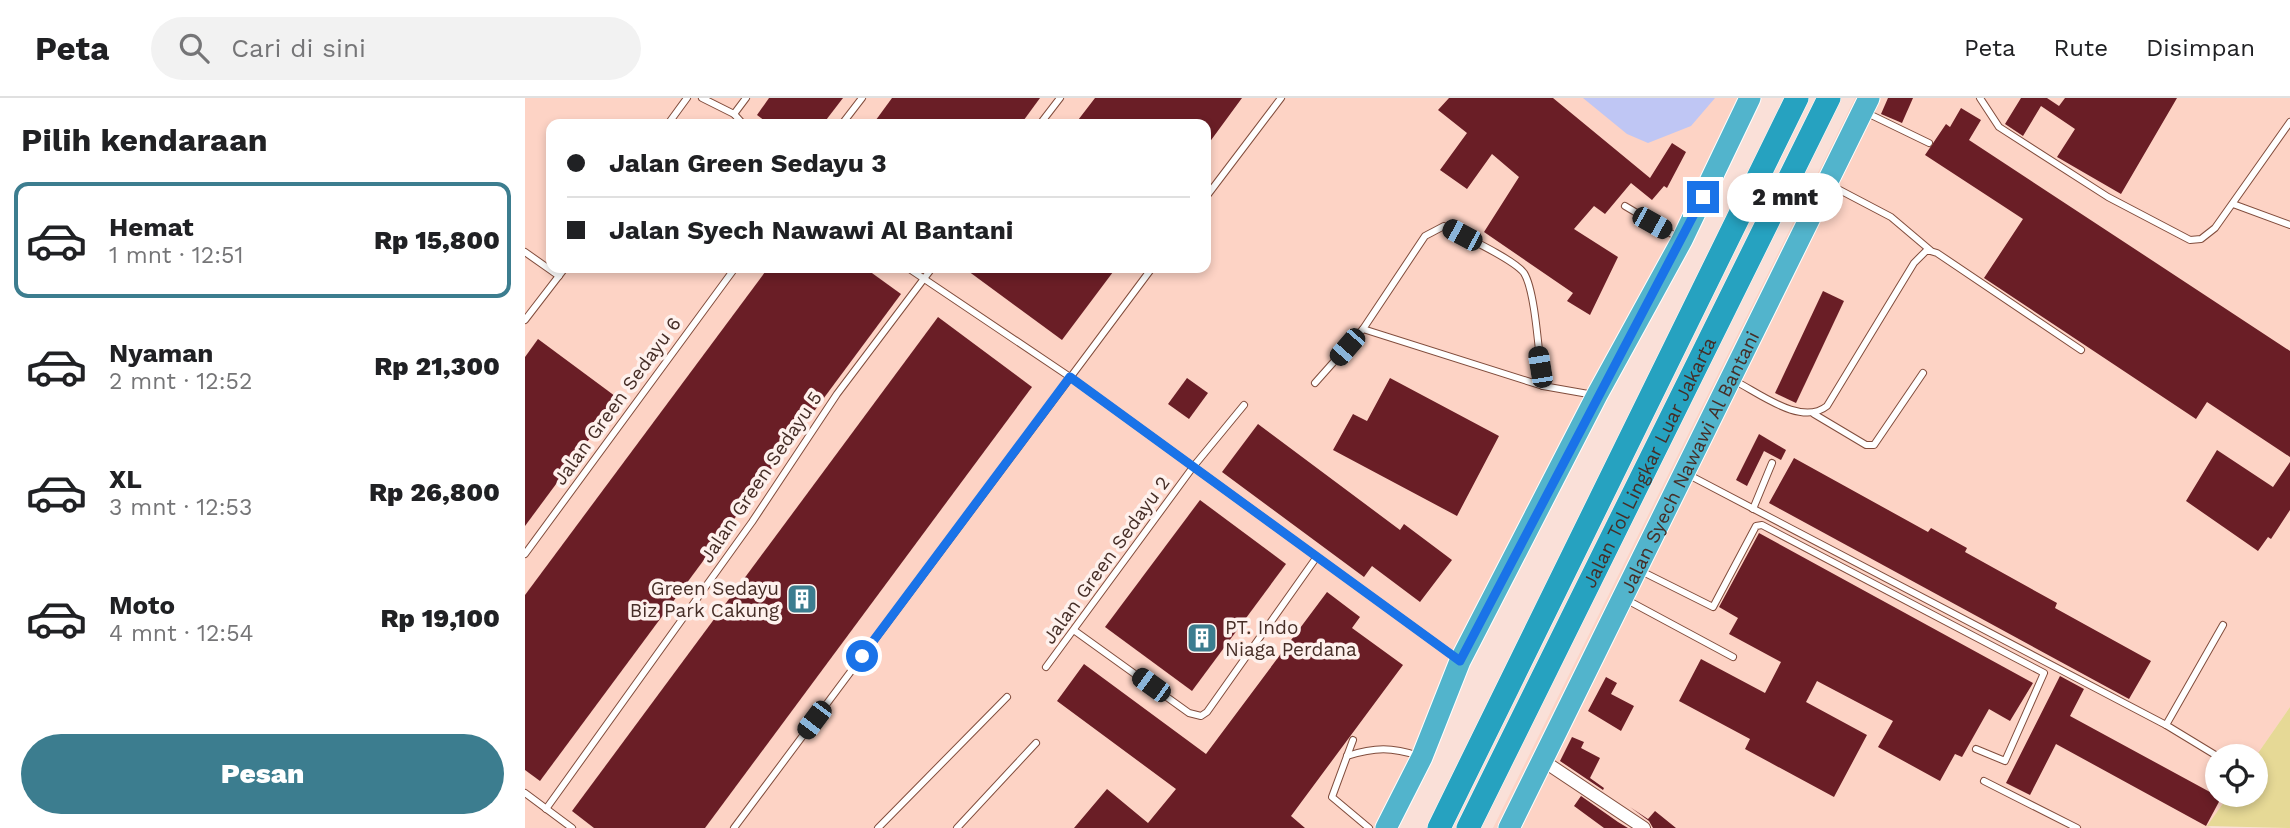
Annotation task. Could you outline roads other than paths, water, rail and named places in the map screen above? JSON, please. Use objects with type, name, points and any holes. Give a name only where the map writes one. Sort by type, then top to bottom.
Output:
[{"type":"highway","points":[[1386,828],[1422,757],[1460,661],[1597,395],[1682,240],[1751,98]]},
{"type":"highway","name":"Jalan Tol Lingkar Luar Jakarta","points":[[1439,828],[1797,98]]},
{"type":"highway","name":"Jalan Tol Lingkar Luar Jakarta","points":[[1468,828],[1828,99]]},
{"type":"highway","name":"Jalan Syech Nawawi Al Bantani","points":[[1509,828],[1635,568],[1866,105]]},
{"type":"street","points":[[1542,760],[1644,828]]},
{"type":"lane","points":[[672,119],[687,98]]},
{"type":"lane","points":[[702,98],[738,119]]},
{"type":"lane","points":[[734,114],[746,98]]},
{"type":"lane","points":[[846,119],[862,98]]},
{"type":"lane","points":[[1044,119],[1060,98]]},
{"type":"lane","points":[[1211,190],[1280,98]]},
{"type":"lane","points":[[1980,98],[1999,127],[2108,197],[2181,237],[2200,239],[2215,228],[2290,122]]},
{"type":"lane","points":[[1866,105],[1929,143]]},
{"type":"lane","points":[[1827,183],[1891,217],[1930,250],[2081,350]]},
{"type":"lane","points":[[2233,204],[2290,225]]},
{"type":"lane","points":[[1625,206],[1682,240]]},
{"type":"lane","points":[[1315,383],[1363,329],[1425,236],[1444,226],[1497,254],[1524,272],[1532,301],[1543,386]]},
{"type":"lane","points":[[1814,414],[1827,406],[1914,263],[1924,250],[1930,250]]},
{"type":"lane","points":[[525,252],[546,267]]},
{"type":"lane","points":[[555,273],[559,276]]},
{"type":"lane","points":[[525,320],[561,273]]},
{"type":"lane","name":"Jalan Green Sedayu 6","points":[[525,554],[731,273]]},
{"type":"lane","points":[[915,273],[1070,377],[1460,661]]},
{"type":"lane","name":"Jalan Green Sedayu 5","points":[[546,809],[753,522],[837,394],[928,273]]},
{"type":"lane","points":[[734,828],[1149,273]]},
{"type":"lane","points":[[1363,329],[1543,386],[1597,395]]},
{"type":"lane","points":[[1731,379],[1796,411],[1814,414],[1866,445],[1874,445],[1923,373]]},
{"type":"lane","name":"Jalan Green Sedayu 2","points":[[1046,667],[1076,631],[1193,467],[1244,405]]},
{"type":"lane","points":[[1752,509],[1772,463]]},
{"type":"lane","points":[[1683,472],[2166,725],[2205,749]]},
{"type":"lane","points":[[1635,568],[1713,607],[1756,526],[1762,524],[2045,673],[2005,761],[1976,748]]},
{"type":"lane","points":[[1076,631],[1189,713],[1201,716],[1207,712],[1316,558]]},
{"type":"lane","points":[[1621,597],[1733,657]]},
{"type":"lane","points":[[2166,725],[2223,625]]},
{"type":"lane","points":[[878,828],[1007,697]]},
{"type":"lane","points":[[1353,740],[1332,797],[1369,828]]},
{"type":"lane","points":[[957,828],[1036,743]]},
{"type":"lane","points":[[1347,756],[1374,748],[1395,748],[1422,757]]},
{"type":"lane","points":[[1984,782],[2077,828]]},
{"type":"lane","points":[[525,793],[572,828]]},
{"type":"water","points":[[1583,98],[1715,98],[1691,126],[1648,143],[1627,134]]},
{"type":"place","name":"Green Sedayu Biz Park Cakung","points":[[802,599]]},
{"type":"place","name":"PT. Indo Niaga Perdana","points":[[1202,638]]}]
